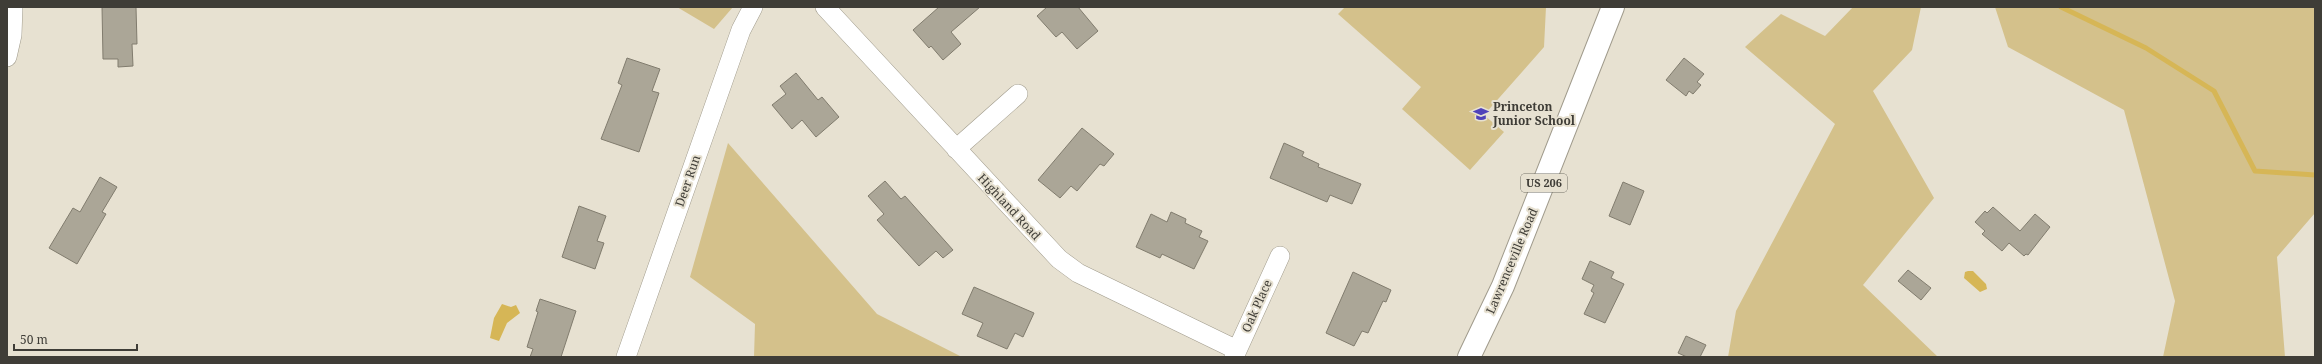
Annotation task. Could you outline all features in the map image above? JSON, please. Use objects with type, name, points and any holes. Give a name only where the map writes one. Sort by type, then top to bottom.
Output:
[{"type":"highway","name":"Lawrenceville Road","points":[[1469,357],[1503,286],[1613,7]]},
{"type":"street","points":[[7,57],[12,35],[12,7]]},
{"type":"street","name":"Deer Run","points":[[626,357],[738,38],[753,7]]},
{"type":"street","name":"Highland Road","points":[[825,7],[1059,259],[1078,273],[1236,354]]},
{"type":"street","points":[[956,149],[1018,94]]},
{"type":"street","name":"Oak Place","points":[[1236,354],[1280,256]]},
{"type":"shaded area","points":[[677,7],[733,7],[714,29]]},
{"type":"shaded area","points":[[1345,7],[1546,7],[1544,47],[1484,115],[1504,132],[1470,170],[1402,109],[1421,87],[1338,14]]},
{"type":"shaded area","points":[[1853,7],[1921,7],[1912,50],[1873,91],[1934,198],[1863,285],[1938,357],[1728,357],[1736,311],[1835,124],[1745,47],[1781,14],[1825,36]]},
{"type":"shaded area","points":[[1995,7],[2315,7],[2315,213],[2277,257],[2285,357],[2163,357],[2175,301],[2124,110],[2008,47]]},
{"type":"shaded area","points":[[728,143],[877,314],[962,357],[754,357],[755,324],[690,277]]},
{"type":"shaded area","points":[[1973,271],[1986,284],[1987,289],[1980,292],[1964,278],[1965,272]]},
{"type":"shaded area","points":[[502,304],[511,307],[516,305],[520,313],[507,323],[499,341],[490,338],[494,318]]},
{"type":"building","points":[[102,7],[136,7],[137,44],[132,44],[133,66],[118,67],[118,59],[103,59]]},
{"type":"building","points":[[939,7],[980,7],[951,32],[961,44],[943,60],[931,46],[929,48],[913,30]]},
{"type":"building","points":[[1047,7],[1078,7],[1098,31],[1077,49],[1062,32],[1056,37],[1037,16]]},
{"type":"building","points":[[627,58],[660,69],[652,91],[659,93],[639,152],[601,139],[622,85],[618,83]]},
{"type":"building","points":[[1684,58],[1704,74],[1697,82],[1701,85],[1693,94],[1689,91],[1686,96],[1666,80]]},
{"type":"building","points":[[796,73],[818,100],[822,97],[839,117],[816,137],[802,120],[792,129],[772,105],[786,94],[780,86]]},
{"type":"building","points":[[1082,128],[1114,154],[1104,166],[1100,164],[1077,191],[1071,186],[1060,198],[1038,180]]},
{"type":"building","points":[[1284,143],[1304,152],[1302,156],[1319,164],[1318,167],[1361,184],[1352,204],[1330,195],[1327,202],[1270,178]]},
{"type":"building","points":[[100,177],[117,187],[102,212],[106,214],[77,264],[49,248],[73,208],[80,212]]},
{"type":"building","points":[[885,181],[901,199],[905,196],[953,250],[943,258],[936,251],[919,266],[877,220],[884,214],[868,196]]},
{"type":"building","points":[[1623,182],[1644,191],[1630,225],[1609,216]]},
{"type":"building","points":[[579,206],[606,216],[597,241],[604,243],[595,269],[562,257]]},
{"type":"building","points":[[1993,207],[2020,231],[2035,214],[2050,227],[2028,255],[2026,254],[2024,256],[2009,243],[2002,251],[1982,234],[1985,231],[1975,222],[1985,211],[1987,213]]},
{"type":"building","points":[[1171,212],[1186,219],[1185,223],[1202,231],[1199,237],[1208,241],[1194,269],[1162,254],[1160,258],[1136,247],[1151,214],[1167,222]]},
{"type":"building","points":[[1590,261],[1614,272],[1611,278],[1624,284],[1605,323],[1584,314],[1594,293],[1591,291],[1594,285],[1582,279]]},
{"type":"building","points":[[1908,270],[1931,288],[1921,300],[1898,281]]},
{"type":"building","points":[[1353,272],[1391,290],[1386,302],[1383,301],[1368,333],[1362,331],[1354,346],[1326,333]]},
{"type":"building","points":[[974,287],[1034,313],[1023,337],[1015,333],[1007,349],[977,336],[983,323],[962,314]]},
{"type":"building","points":[[540,299],[576,311],[561,357],[530,357],[533,349],[527,347],[538,312],[536,311]]},
{"type":"building","points":[[1686,336],[1706,345],[1700,357],[1687,357],[1678,353]]},
{"type":"waterway","points":[[2061,7],[2146,48],[2214,91],[2255,171],[2315,175]]},
{"type":"place","name":"Princeton Junior School","points":[[1481,114]]}]
